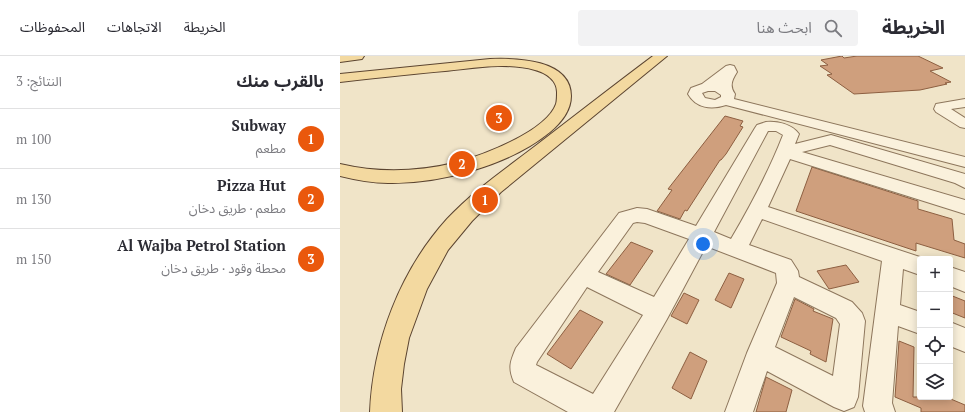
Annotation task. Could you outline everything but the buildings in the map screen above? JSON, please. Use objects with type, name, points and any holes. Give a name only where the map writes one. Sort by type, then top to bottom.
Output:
[{"type":"main road","points":[[340,58],[358,56]]},
{"type":"main road","points":[[340,78],[429,64],[466,56]]},
{"type":"main road","points":[[448,66],[521,56]]},
{"type":"main road","points":[[386,412],[385,392],[390,361],[399,326],[417,283],[435,252],[454,226],[476,204],[512,174],[661,56]]},
{"type":"main road","points":[[340,70],[429,64],[448,66],[512,63],[542,68],[558,76],[563,82],[565,94],[563,106],[553,120],[525,141],[504,152],[469,165],[435,173],[392,177],[368,176],[340,170]]},
{"type":"street","points":[[726,95],[725,82],[731,72],[732,64],[707,87],[696,91],[695,96],[698,99],[711,104],[726,95],[965,155]]},
{"type":"street","points":[[726,95],[965,162]]},
{"type":"street","points":[[965,103],[941,107],[941,109],[945,112],[965,124]]},
{"type":"street","points":[[736,249],[785,152],[791,134],[789,131],[773,126],[762,128],[702,236],[659,311],[597,412],[524,373],[523,366],[526,357],[583,275],[626,218],[637,215],[647,216],[702,236],[736,249],[783,266],[787,271],[788,283],[760,353],[739,412]]},
{"type":"street","points":[[785,152],[818,142],[831,140],[961,178],[965,182]]},
{"type":"street","points":[[785,152],[965,207]]},
{"type":"street","points":[[757,210],[917,265]]},
{"type":"street","points":[[881,412],[877,406],[893,257]]},
{"type":"street","points":[[583,275],[659,311]]},
{"type":"street","points":[[953,277],[965,282]]},
{"type":"street","points":[[760,353],[842,404],[853,321],[844,310],[788,283]]},
{"type":"street","points":[[887,311],[917,322]]},
{"type":"street","points":[[953,335],[965,340]]},
{"type":"place","name":"Al Wajba Petrol Station","points":[[499,118]]},
{"type":"place","name":"Pizza Hut","points":[[462,164]]},
{"type":"place","name":"Subway","points":[[485,200]]}]
